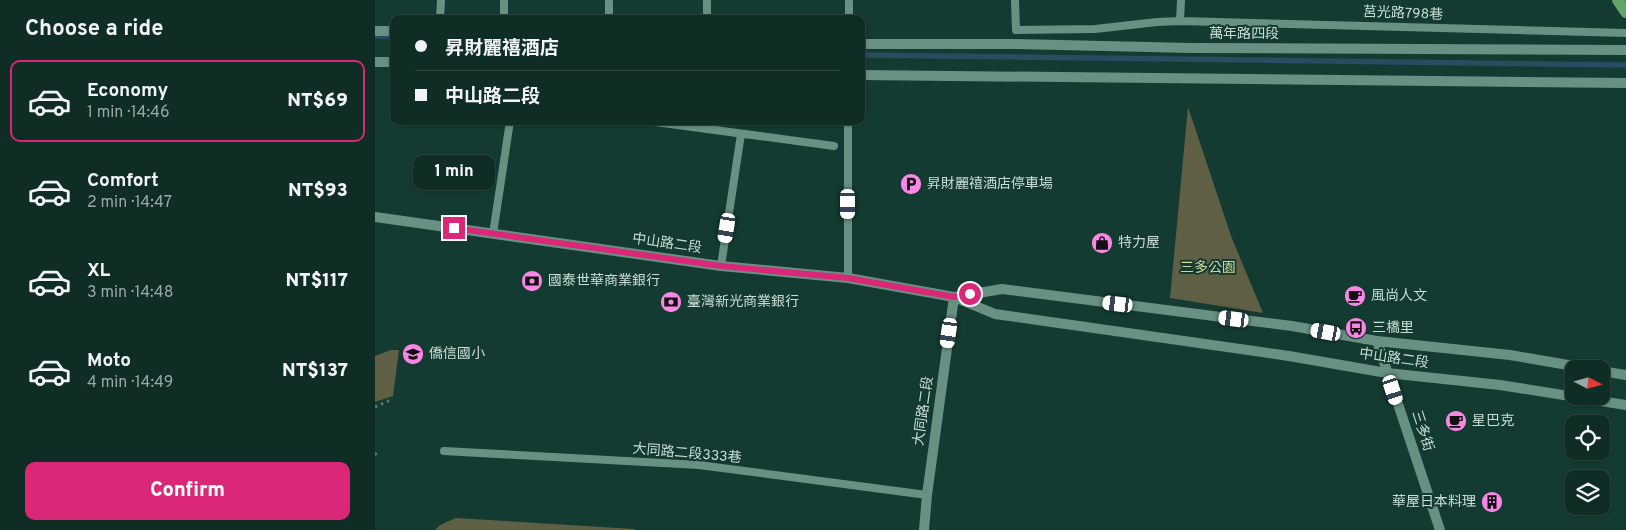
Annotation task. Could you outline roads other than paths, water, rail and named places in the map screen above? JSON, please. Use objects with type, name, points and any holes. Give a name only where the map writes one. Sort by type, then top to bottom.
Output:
[{"type":"main road","points":[[1618,0],[1626,12]]},
{"type":"street","points":[[375,31],[390,31]]},
{"type":"street","name":"萬年路四段","points":[[865,44],[1626,50]]},
{"type":"street","points":[[375,62],[390,62]]},
{"type":"street","points":[[865,75],[1626,83]]},
{"type":"street","name":"中山路二段","points":[[375,217],[721,266],[848,278],[954,297],[995,314],[1279,355],[1387,373],[1500,385],[1626,405]]},
{"type":"street","name":"中山路二段","points":[[954,297],[1002,289],[1292,326],[1377,341],[1510,355],[1565,365]]},
{"type":"street","name":"大同路二段","points":[[924,530],[954,297]]},
{"type":"street","name":"三多街","points":[[1377,341],[1440,530]]},
{"type":"street","points":[[1610,372],[1626,375]]},
{"type":"lane","points":[[440,15],[441,0]]},
{"type":"lane","points":[[504,0],[504,15]]},
{"type":"lane","points":[[609,0],[609,15]]},
{"type":"lane","points":[[707,0],[707,15]]},
{"type":"lane","points":[[849,0],[849,15]]},
{"type":"lane","name":"莒光路798巷","points":[[1015,0],[1016,30],[1095,29],[1180,21],[1626,33]]},
{"type":"lane","points":[[1180,21],[1181,0]]},
{"type":"lane","points":[[493,234],[509,125]]},
{"type":"lane","points":[[676,125],[834,146]]},
{"type":"lane","points":[[848,125],[848,278]]},
{"type":"lane","points":[[721,266],[741,134]]},
{"type":"lane","name":"大同路二段333巷","points":[[444,451],[699,465],[927,495]]},
{"type":"waterway","points":[[375,36],[390,37]]},
{"type":"waterway","points":[[865,55],[1626,65]]},
{"type":"place","name":"昇財麗禧酒店停車場","points":[[911,184]]},
{"type":"place","name":"特力屋","points":[[1102,243]]},
{"type":"place","name":"國泰世華商業銀行","points":[[532,281]]},
{"type":"place","name":"風尚人文","points":[[1355,296]]},
{"type":"place","name":"臺灣新光商業銀行","points":[[671,302]]},
{"type":"place","name":"三橋里","points":[[1356,328]]},
{"type":"place","name":"僑信國小","points":[[413,354]]},
{"type":"place","name":"星巴克","points":[[1456,421]]},
{"type":"place","name":"華屋日本料理","points":[[1492,502]]},
{"type":"park label","name":"三多公園","points":[[1208,268]]}]
